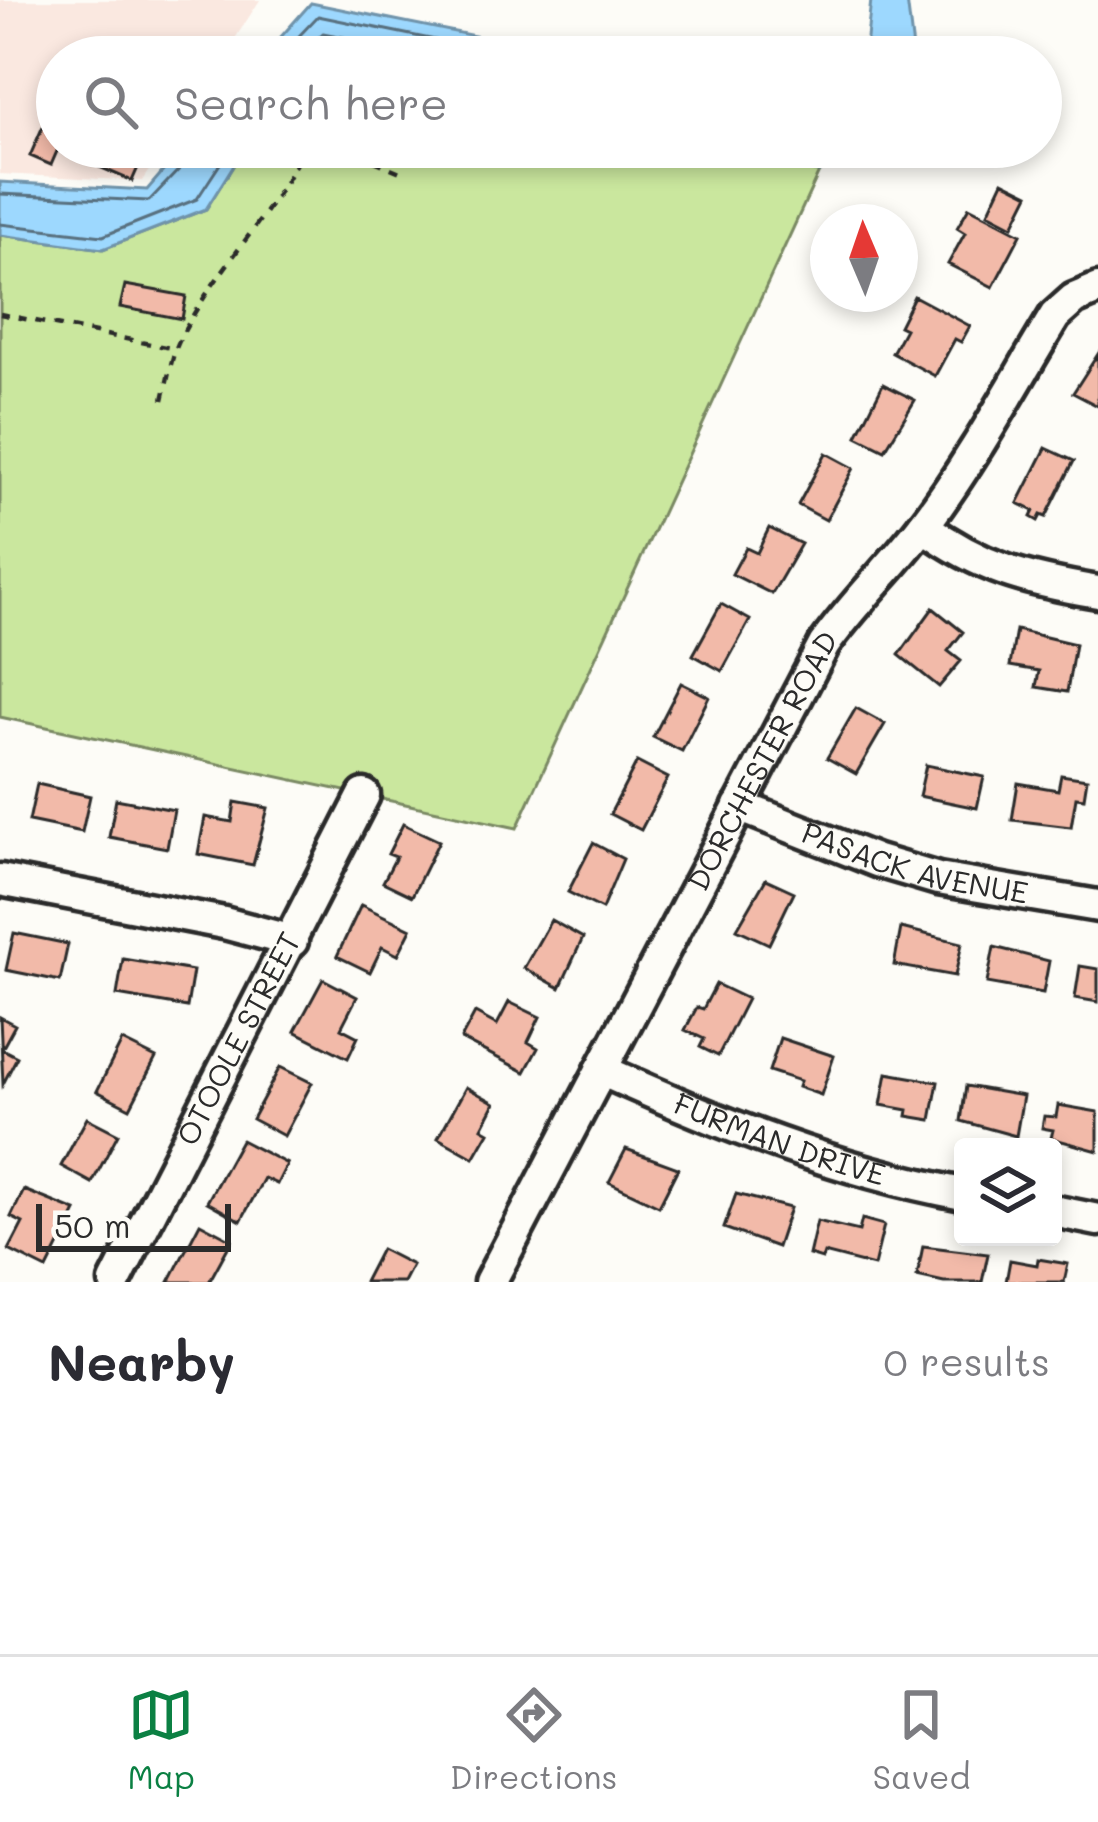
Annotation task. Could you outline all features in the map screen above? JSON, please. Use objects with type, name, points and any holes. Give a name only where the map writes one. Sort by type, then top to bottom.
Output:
[{"type":"street","name":"DORCHESTER ROAD","points":[[490,1282],[824,645],[853,603],[923,526],[1055,316],[1074,299],[1098,289]]},
{"type":"street","points":[[923,526],[988,567],[1024,579],[1098,592]]},
{"type":"street","name":"OTOOLE STREET","points":[[116,1282],[364,795]]},
{"type":"street","name":"PASACK AVENUE","points":[[739,806],[877,861],[938,879],[1098,906]]},
{"type":"street","points":[[0,880],[292,940]]},
{"type":"street","name":"FURMAN DRIVE","points":[[601,1070],[734,1130],[829,1163],[954,1192]]},
{"type":"street","points":[[1062,1213],[1098,1220]]},
{"type":"path","points":[[163,400],[176,349],[243,239],[294,168]]},
{"type":"path","points":[[393,168],[405,173]]},
{"type":"path","points":[[0,314],[176,349]]},
{"type":"shaded area","points":[[0,0],[260,0],[237,36],[36,36],[36,168],[150,168],[142,181],[0,174]]},
{"type":"green space","points":[[232,168],[800,168],[819,172],[517,828],[0,717],[0,235],[103,249],[206,209]]},
{"type":"water","points":[[871,0],[907,0],[911,36],[867,36]]},
{"type":"water","points":[[311,3],[475,36],[282,36]]},
{"type":"water","points":[[166,168],[232,168],[206,209],[103,249],[0,235],[0,182],[147,190]]},
{"type":"building","points":[[102,168],[138,168],[132,181]]},
{"type":"building","points":[[1003,181],[1029,194],[1013,226],[988,213]]},
{"type":"building","points":[[969,207],[1021,234],[993,287],[948,264],[965,233],[957,228]]},
{"type":"building","points":[[125,285],[186,296],[182,319],[120,307]]},
{"type":"building","points":[[918,298],[970,326],[961,342],[955,339],[935,376],[892,353],[905,329],[899,326],[906,312],[918,312]]},
{"type":"building","points":[[1098,354],[1098,406],[1073,393]]},
{"type":"building","points":[[883,384],[915,400],[885,450],[857,436]]},
{"type":"building","points":[[1046,448],[1074,461],[1046,517],[1041,515],[1038,521],[1031,517],[1034,511],[1018,503]]},
{"type":"building","points":[[826,453],[854,468],[826,520],[798,505]]},
{"type":"building","points":[[769,528],[801,544],[772,594],[732,574],[746,548],[757,553]]},
{"type":"building","points":[[721,604],[750,620],[722,671],[693,655]]},
{"type":"building","points":[[933,608],[963,632],[948,651],[961,661],[939,687],[899,655]]},
{"type":"building","points":[[1016,630],[1075,644],[1067,692],[1036,687],[1039,671],[1010,666]]},
{"type":"building","points":[[681,683],[709,697],[682,751],[653,737]]},
{"type":"building","points":[[856,708],[885,724],[856,774],[827,758]]},
{"type":"building","points":[[637,762],[668,778],[641,830],[610,814]]},
{"type":"building","points":[[926,765],[984,777],[977,808],[919,796]]},
{"type":"building","points":[[1061,775],[1087,779],[1084,798],[1076,797],[1071,827],[1012,820],[1018,783],[1058,790]]},
{"type":"building","points":[[37,784],[90,796],[82,832],[29,821]]},
{"type":"building","points":[[116,799],[174,810],[167,848],[109,837]]},
{"type":"building","points":[[235,802],[268,808],[253,865],[198,854],[205,817],[232,822]]},
{"type":"building","points":[[403,824],[439,841],[412,896],[383,882],[396,857],[388,854]]},
{"type":"building","points":[[593,843],[623,859],[602,909],[568,892]]},
{"type":"building","points":[[766,879],[794,892],[769,944],[737,929]]},
{"type":"building","points":[[361,905],[411,929],[398,955],[382,947],[370,972],[337,956]]},
{"type":"building","points":[[551,920],[583,938],[560,988],[524,968]]},
{"type":"building","points":[[901,928],[962,943],[955,976],[894,965]]},
{"type":"building","points":[[14,933],[68,944],[60,981],[6,970]]},
{"type":"building","points":[[994,947],[1049,961],[1043,993],[987,983]]},
{"type":"building","points":[[123,959],[193,971],[187,1007],[117,995]]},
{"type":"building","points":[[1080,966],[1098,969],[1098,1002],[1075,998]]},
{"type":"building","points":[[323,979],[357,997],[341,1028],[358,1037],[348,1058],[295,1031]]},
{"type":"building","points":[[716,984],[747,999],[718,1056],[700,1047],[704,1039],[685,1030]]},
{"type":"building","points":[[509,1002],[540,1017],[528,1042],[538,1048],[525,1072],[461,1039],[475,1013],[497,1025]]},
{"type":"building","points":[[0,1017],[15,1025],[2,1049],[17,1057],[3,1084]]},
{"type":"building","points":[[780,1038],[834,1056],[821,1095],[798,1087],[800,1081],[769,1071]]},
{"type":"building","points":[[122,1041],[156,1058],[130,1108],[97,1091]]},
{"type":"building","points":[[280,1067],[312,1083],[284,1136],[252,1119]]},
{"type":"building","points":[[887,1073],[938,1082],[931,1120],[881,1105]]},
{"type":"building","points":[[966,1086],[1023,1096],[1016,1136],[961,1121]]},
{"type":"building","points":[[466,1087],[495,1103],[482,1128],[489,1132],[474,1158],[438,1138]]},
{"type":"building","points":[[1058,1105],[1098,1112],[1098,1151],[1051,1138],[1053,1130],[1042,1128],[1044,1116],[1056,1117]]},
{"type":"building","points":[[87,1118],[118,1134],[92,1183],[61,1166]]},
{"type":"building","points":[[241,1140],[287,1164],[277,1184],[264,1178],[241,1221],[207,1202]]},
{"type":"building","points":[[626,1149],[678,1168],[659,1206],[609,1182]]},
{"type":"building","points":[[24,1190],[76,1211],[47,1269],[9,1250],[23,1223],[11,1217]]},
{"type":"building","points":[[736,1194],[790,1208],[777,1247],[724,1228]]},
{"type":"building","points":[[862,1219],[884,1225],[874,1266],[824,1253],[822,1259],[809,1255],[817,1221],[859,1231]]},
{"type":"building","points":[[200,1223],[232,1240],[209,1282],[169,1282]]},
{"type":"building","points":[[923,1246],[988,1254],[982,1282],[917,1276]]},
{"type":"building","points":[[381,1249],[412,1265],[403,1282],[364,1282]]},
{"type":"building","points":[[1038,1259],[1068,1264],[1064,1282],[1006,1282],[1010,1260],[1037,1265]]}]
